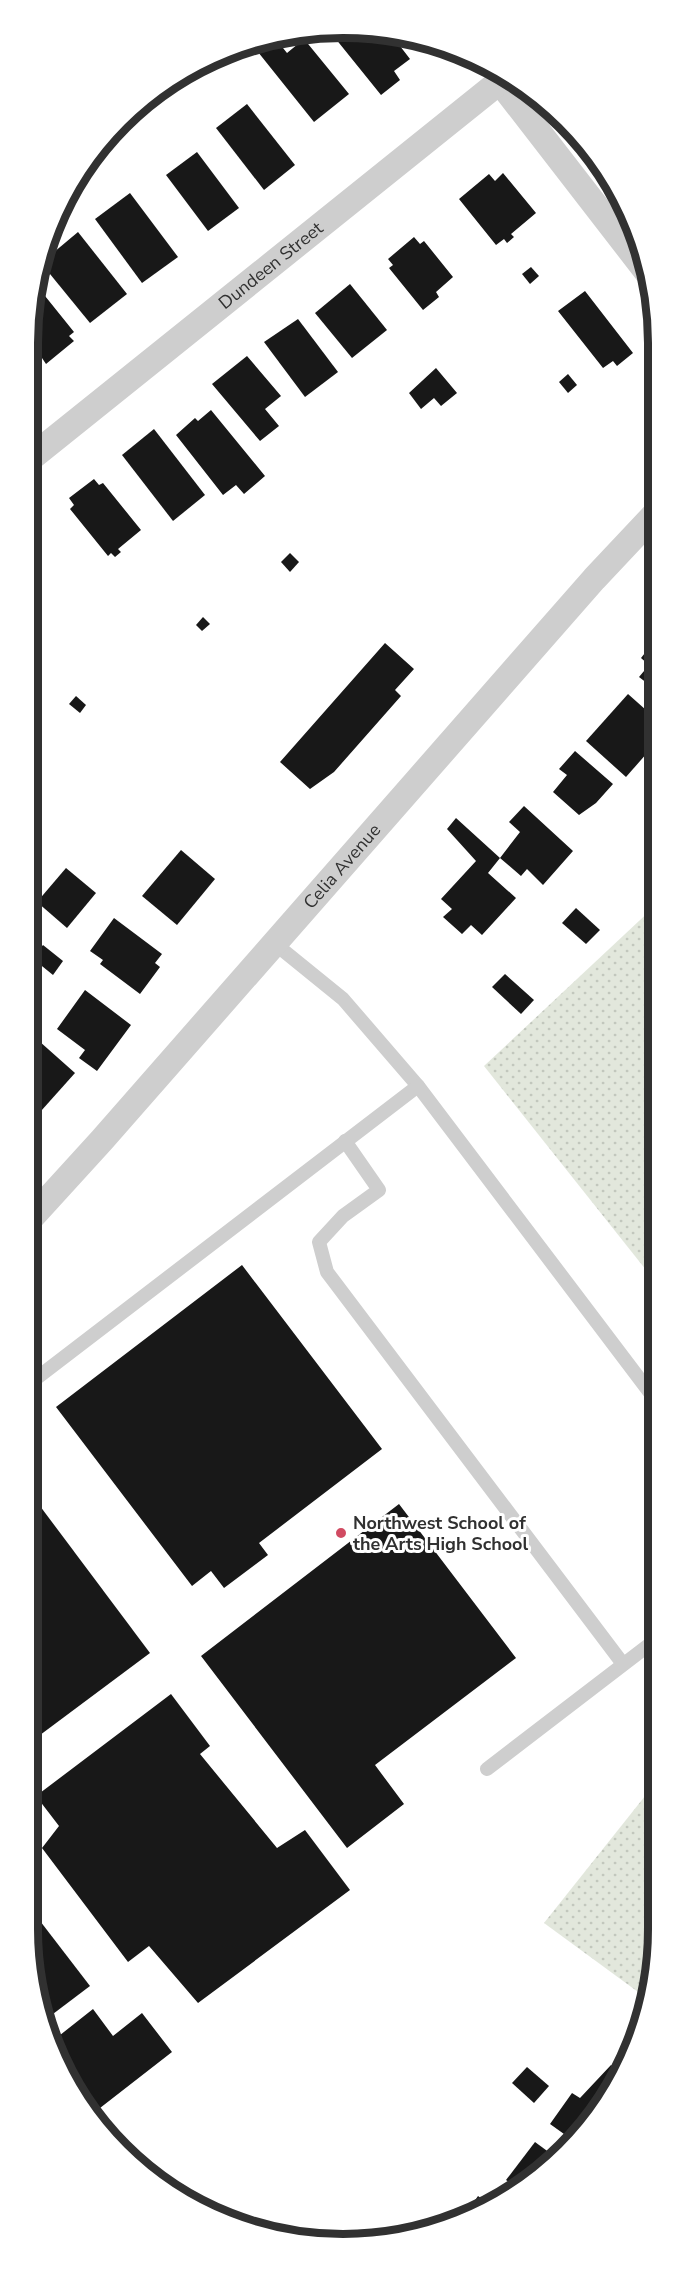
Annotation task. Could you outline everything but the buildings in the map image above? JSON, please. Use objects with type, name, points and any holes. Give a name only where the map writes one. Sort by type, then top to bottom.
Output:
[{"type":"street","name":"Dundeen Street","points":[[38,453],[501,81]]},
{"type":"street","points":[[510,87],[636,257]]},
{"type":"street","name":"Celia Avenue","points":[[38,1210],[594,579],[648,522]]},
{"type":"lane","points":[[274,943],[343,999],[418,1086],[648,1390]]},
{"type":"lane","points":[[38,1377],[418,1086]]},
{"type":"lane","points":[[345,1141],[379,1190],[343,1216],[319,1242],[327,1272],[623,1664]]},
{"type":"lane","points":[[487,1769],[648,1645]]},
{"type":"shaded area","points":[[648,913],[648,1272],[484,1066]]},
{"type":"shaded area","points":[[648,1792],[648,1949],[642,1995],[544,1923]]},
{"type":"place","name":"Northwest School of the Arts High School","points":[[341,1533]]}]
